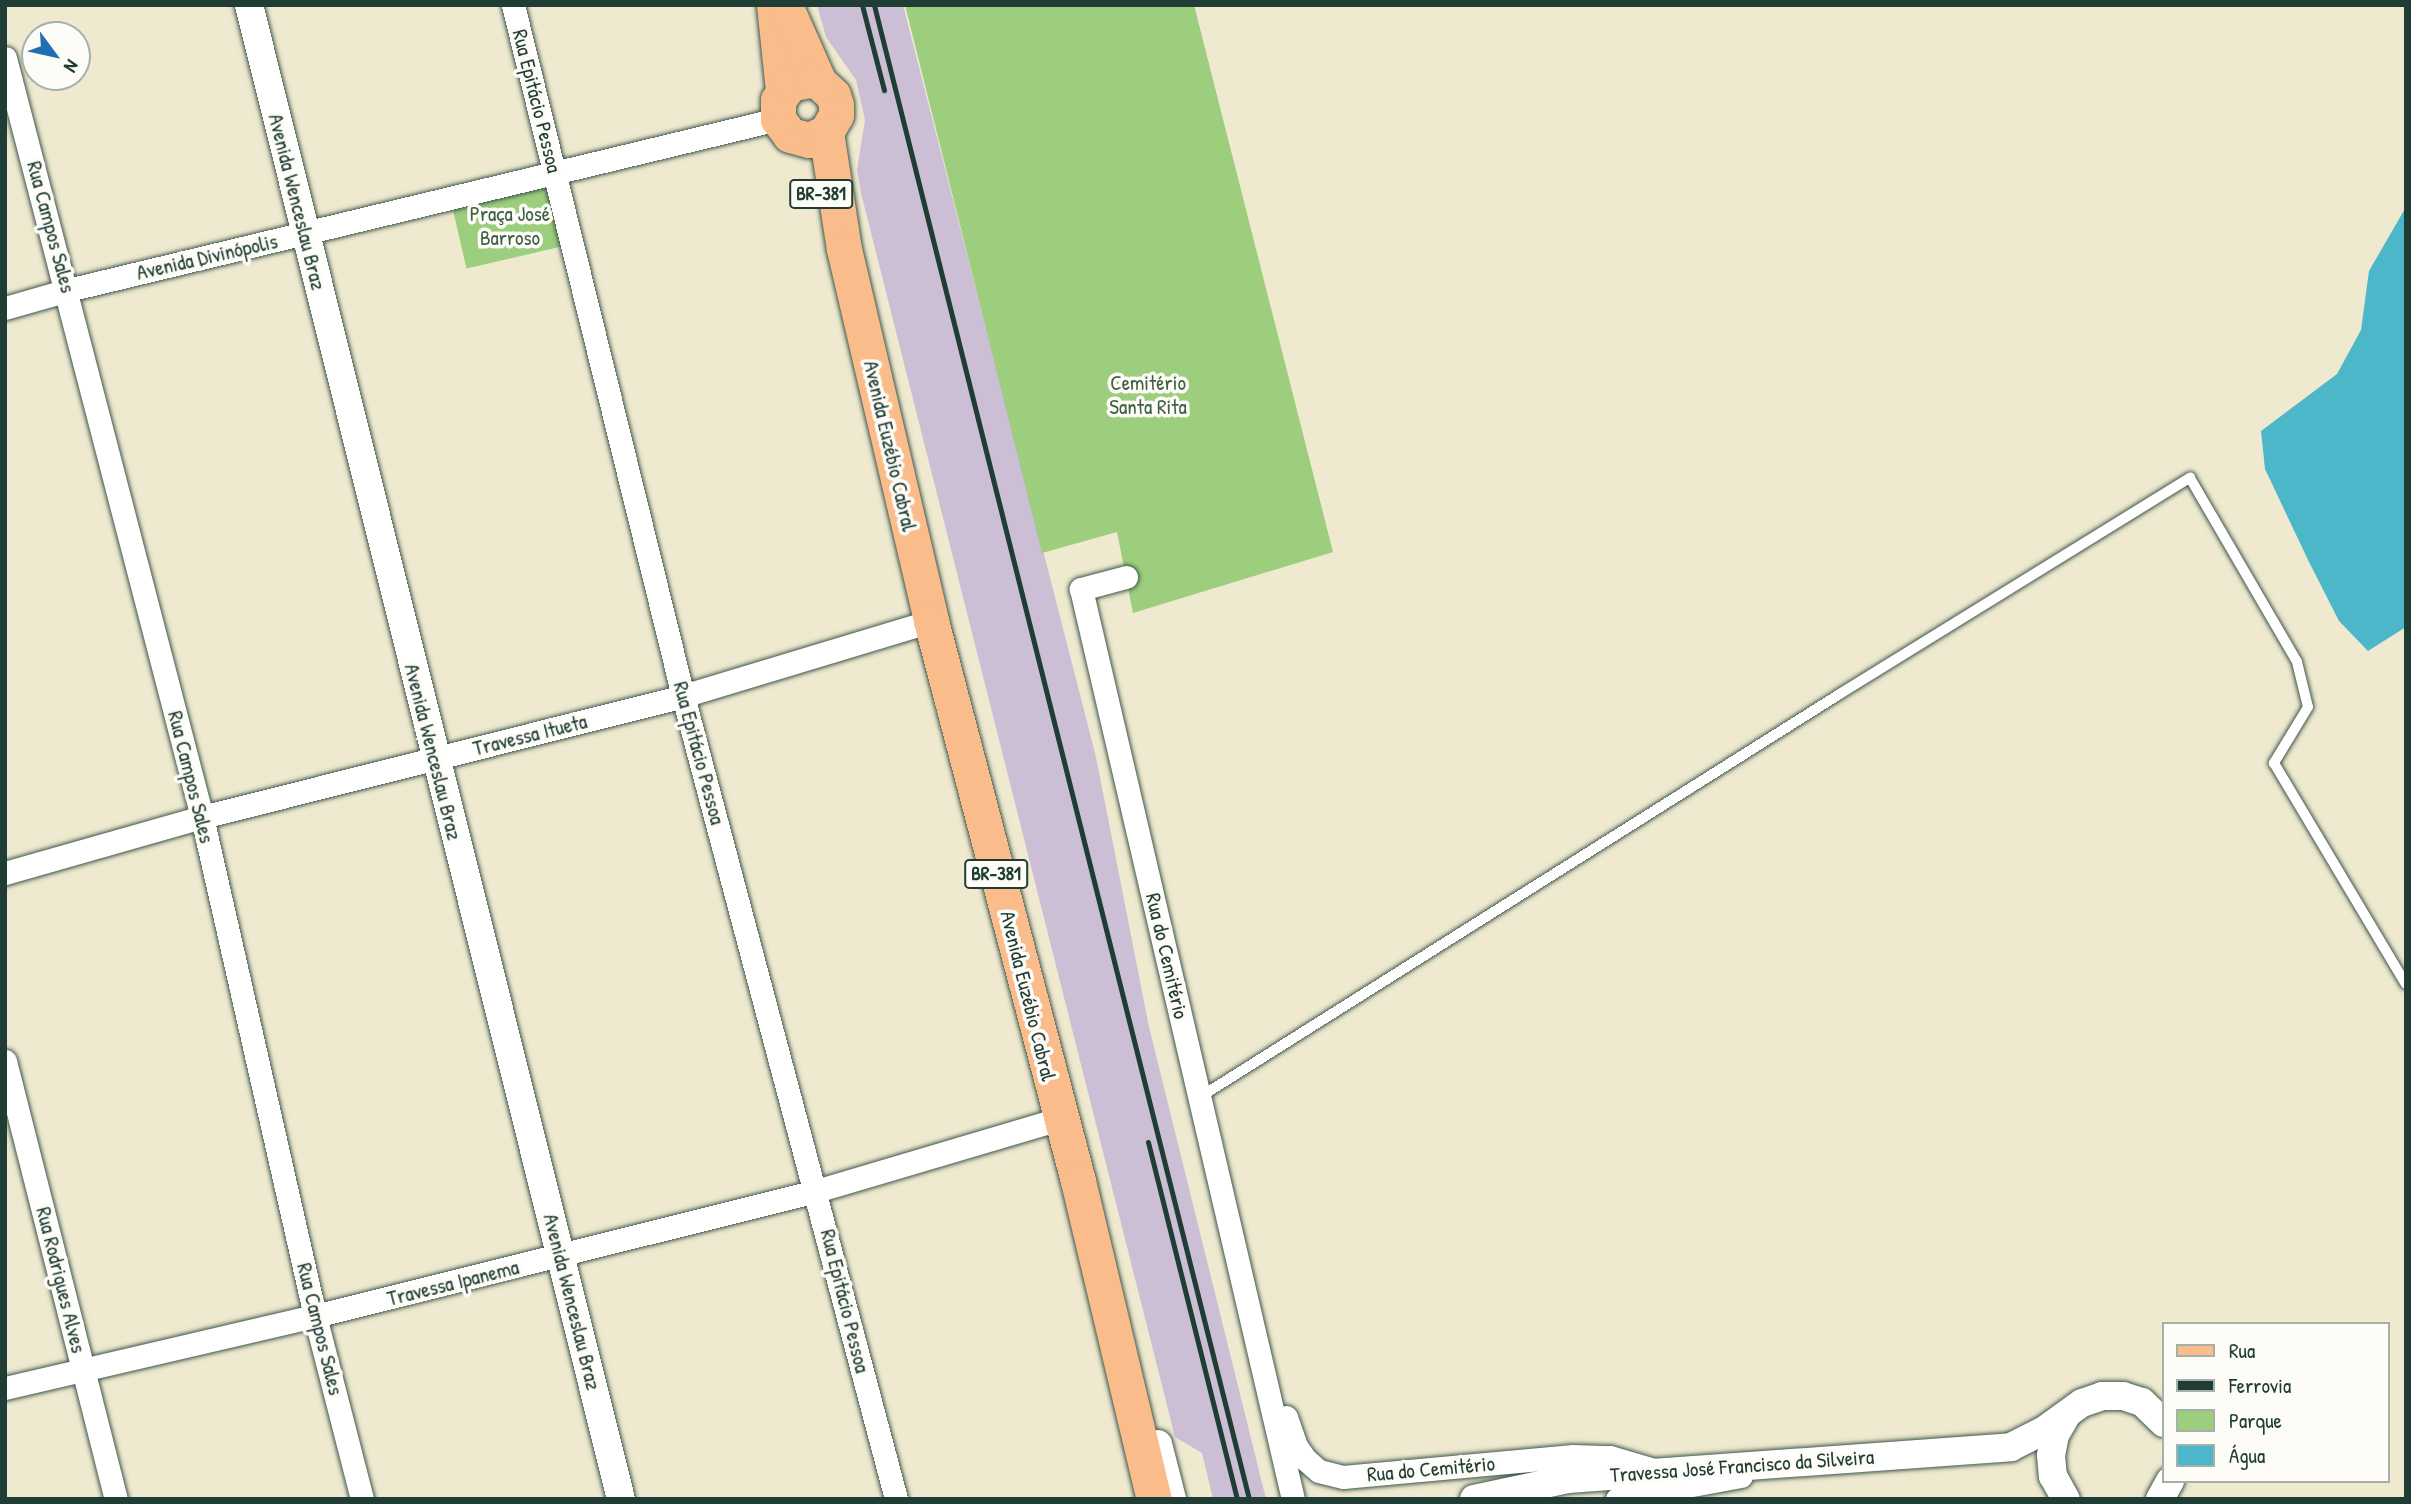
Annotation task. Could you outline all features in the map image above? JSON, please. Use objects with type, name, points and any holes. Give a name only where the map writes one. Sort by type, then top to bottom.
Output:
[{"type":"main road","name":"Avenida Euzébio Cabral","points":[[774,5],[796,120],[844,248],[931,621],[1059,1119],[1078,1181],[1154,1499]]},
{"type":"main road","points":[[785,5],[819,82],[833,96],[836,105],[836,115],[796,120],[799,80],[819,82]]},
{"type":"street","name":"Avenida Wenceslau Braz","points":[[249,5],[621,1499]]},
{"type":"street","name":"Rua Epitácio Pessoa","points":[[513,5],[683,695],[816,1191],[895,1499]]},
{"type":"street","name":"Rua Campos Sales","points":[[5,58],[68,290],[202,817],[315,1317],[362,1499]]},
{"type":"street","name":"Avenida Divinópolis","points":[[5,308],[68,290],[555,172],[796,120]]},
{"type":"street","name":"Rua do Cemitério","points":[[1126,577],[1081,589],[1293,1499]]},
{"type":"street","name":"Travessa Itueta","points":[[5,873],[202,817],[683,695],[931,621]]},
{"type":"street","name":"Rua Rodrigues Alves","points":[[5,1061],[116,1499]]},
{"type":"street","name":"Travessa Ipanema","points":[[5,1388],[315,1317],[816,1191],[1059,1119]]},
{"type":"street","points":[[1078,1181],[1113,1264],[1172,1499]]},
{"type":"street","name":"Rua do Cemitério","points":[[1264,1370],[1281,1403],[1296,1446],[1319,1471],[1343,1477],[1573,1456],[1610,1457],[1658,1471]]},
{"type":"street","name":"Travessa José Francisco da Silveira","points":[[1474,1499],[1568,1479],[2011,1447],[2066,1416],[2082,1403],[2102,1396],[2123,1396],[2142,1402],[2162,1421]]},
{"type":"street","points":[[2064,1497],[2053,1476],[2051,1455],[2055,1435],[2066,1416]]},
{"type":"street","points":[[2011,1447],[2033,1461],[2064,1497]]},
{"type":"street","points":[[1616,1499],[1724,1481],[1795,1462]]},
{"type":"street","points":[[2160,1499],[2169,1483]]},
{"type":"lane","points":[[1200,1097],[1838,695],[2190,478],[2297,662],[2308,707],[2274,763],[2406,984]]},
{"type":"shaded area","points":[[817,5],[903,5],[1096,757],[1149,1027],[1266,1499],[1213,1499],[1202,1453],[1175,1437],[861,193],[857,170],[865,120],[856,80],[826,37]]},
{"type":"green space","name":"Cemitério Santa Rita","points":[[905,5],[1194,5],[1333,552],[1133,613],[1117,532],[1042,553]]},
{"type":"green space","name":"Praça José Barroso","points":[[552,181],[567,245],[466,268],[452,204]]},
{"type":"water","points":[[2406,207],[2406,627],[2368,651],[2339,621],[2308,560],[2265,469],[2261,431],[2337,374],[2361,330],[2369,271]]},
{"type":"railway","points":[[862,5],[884,90]]},
{"type":"railway","points":[[874,5],[1249,1499]]},
{"type":"railway","points":[[1148,1142],[1237,1499]]}]
